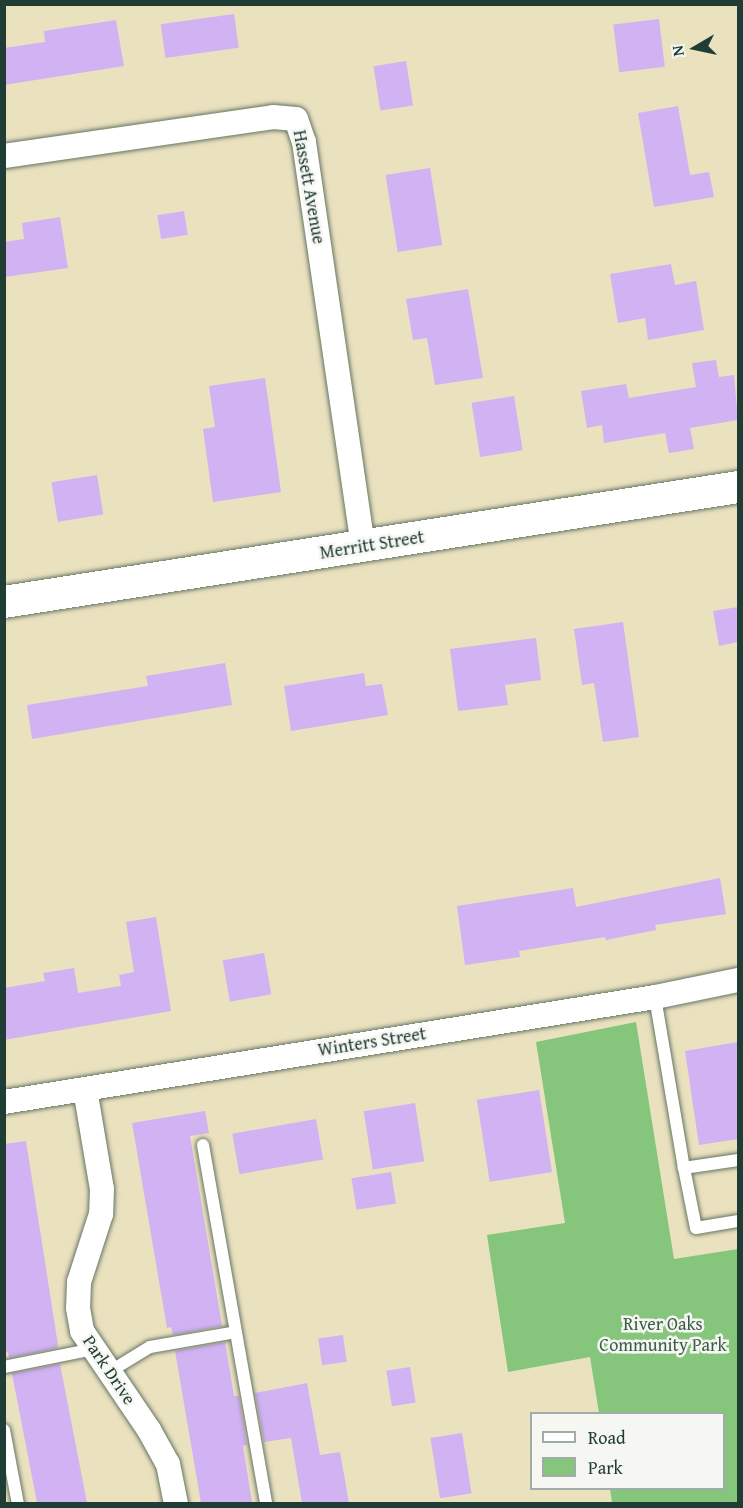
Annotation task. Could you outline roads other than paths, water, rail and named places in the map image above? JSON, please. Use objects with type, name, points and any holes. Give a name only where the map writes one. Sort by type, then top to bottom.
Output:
[{"type":"street","name":"Hassett Avenue","points":[[4,156],[273,117],[296,119],[304,142],[363,546]]},
{"type":"street","name":"Merritt Street","points":[[4,602],[738,487]]},
{"type":"street","name":"Winters Street","points":[[4,1102],[655,997],[738,980]]},
{"type":"street","name":"Park Drive","points":[[85,1089],[102,1188],[101,1214],[79,1282],[78,1308],[82,1331],[168,1464],[176,1503]]},
{"type":"lane","points":[[655,997],[696,1228],[738,1221]]},
{"type":"lane","points":[[203,1145],[266,1503]]},
{"type":"lane","points":[[684,1168],[738,1160]]},
{"type":"lane","points":[[109,1372],[150,1347],[236,1332]]},
{"type":"lane","points":[[4,1367],[93,1349]]},
{"type":"lane","points":[[4,1430],[18,1503]]},
{"type":"park label","name":"River Oaks Community Park","points":[[663,1335]]}]
